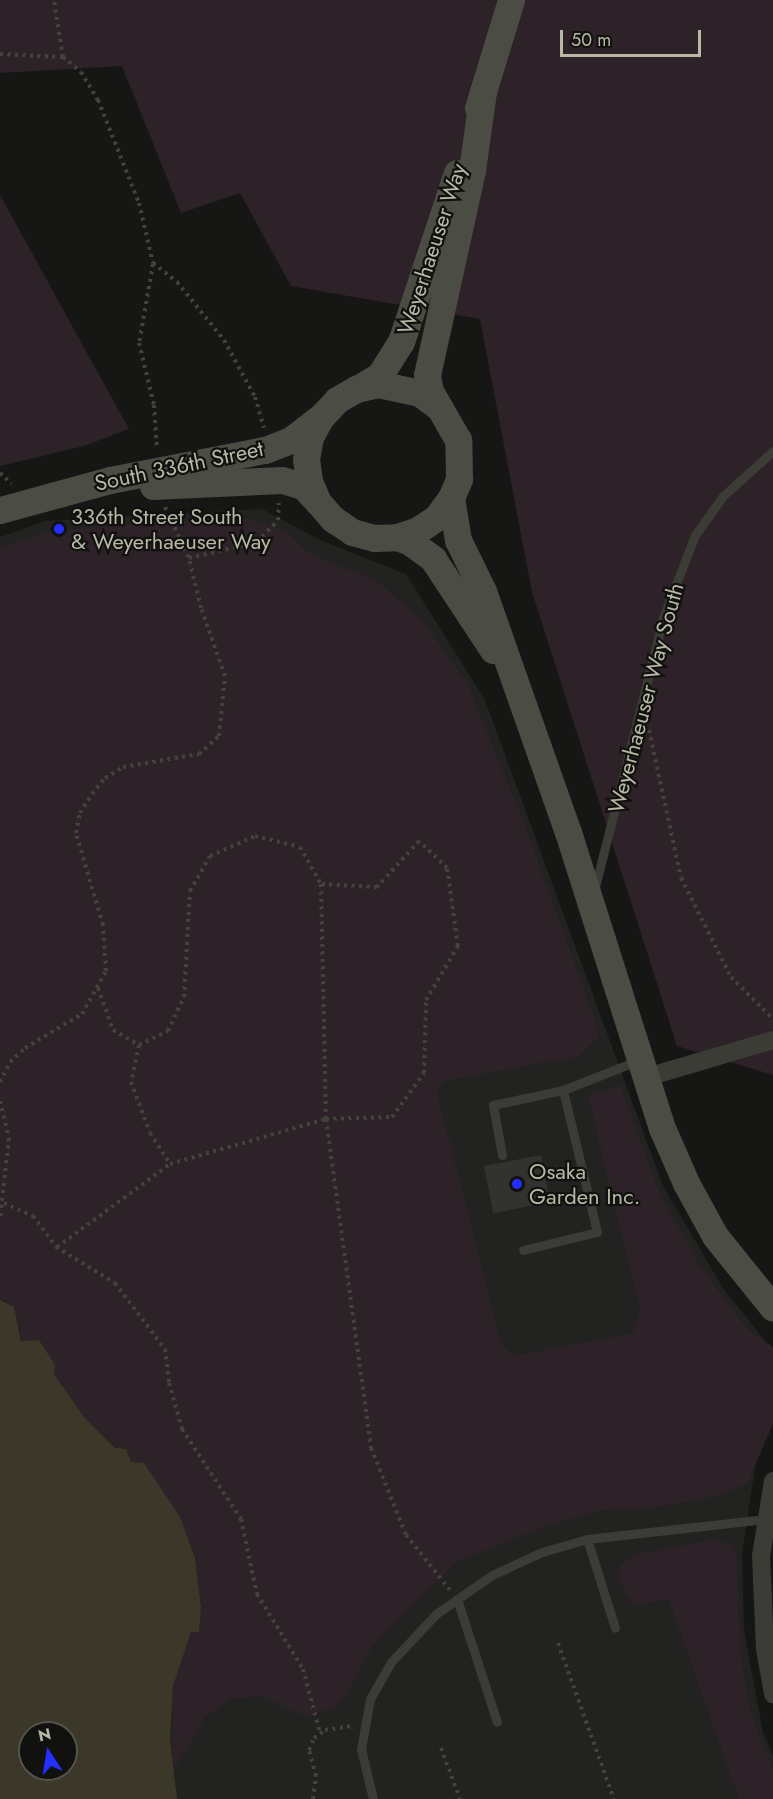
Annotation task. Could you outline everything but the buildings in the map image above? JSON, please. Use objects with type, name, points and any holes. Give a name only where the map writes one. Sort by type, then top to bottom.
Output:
[{"type":"street","name":"Weyerhaeuser Way","points":[[356,389],[380,375],[401,342],[512,0]]},
{"type":"street","name":"Weyerhaeuser Way","points":[[437,406],[429,383],[428,360],[470,181],[483,92]]},
{"type":"street","points":[[378,384],[399,386],[420,393],[437,406],[450,421],[460,450],[459,479],[452,498],[437,517],[418,530],[397,537],[374,538],[352,532],[333,519],[318,502],[309,481],[306,459],[310,437],[321,417],[336,400],[356,389],[378,384]]},
{"type":"street","name":"South 336th Street","points":[[0,510],[110,480],[265,450],[291,440],[321,417]]},
{"type":"street","name":"South 336th Street","points":[[30,501],[127,487],[262,479],[294,481],[318,502]]},
{"type":"street","points":[[452,498],[458,540],[483,591],[591,905],[641,1069],[692,1194],[715,1236],[773,1308]]},
{"type":"street","points":[[397,537],[410,542],[433,559],[481,634],[508,668]]},
{"type":"street","points":[[641,1069],[773,1040]]},
{"type":"street","points":[[773,1481],[765,1519],[767,1586],[765,1649],[773,1694]]},
{"type":"lane","name":"Weyerhaeuser Way South","points":[[591,905],[663,618],[695,536],[723,496],[773,451]]},
{"type":"lane","points":[[502,1155],[493,1105],[563,1090],[641,1069]]},
{"type":"lane","points":[[523,1250],[597,1232],[563,1090]]},
{"type":"lane","points":[[373,1799],[361,1749],[362,1727],[370,1699],[391,1662],[436,1614],[457,1599],[492,1575],[542,1552],[587,1539],[765,1519]]},
{"type":"lane","points":[[587,1539],[615,1629]]},
{"type":"lane","points":[[457,1599],[497,1722]]},
{"type":"path","points":[[54,0],[63,57]]},
{"type":"path","points":[[0,54],[63,57],[81,72],[98,100],[139,203],[153,263],[139,343],[153,396],[157,454]]},
{"type":"path","points":[[153,263],[177,282],[224,340],[255,397],[266,436]]},
{"type":"path","points":[[189,558],[257,542],[278,520],[279,503]]},
{"type":"path","points":[[0,1082],[10,1062],[24,1048],[82,1014],[106,970],[105,947],[76,833],[80,813],[105,778],[123,767],[199,754],[219,736],[225,676],[201,608],[189,558],[165,505]]},
{"type":"path","points":[[643,703],[681,878],[731,977],[773,1019]]},
{"type":"path","points":[[139,1045],[168,1031],[184,997],[190,891],[210,856],[255,836],[300,847],[321,884],[326,1119],[371,1448],[406,1535],[457,1599]]},
{"type":"path","points":[[56,1247],[170,1164],[326,1119],[392,1117],[424,1073],[426,1000],[458,946],[447,868],[419,841],[377,887],[321,884]]},
{"type":"path","points":[[98,988],[113,1030],[139,1045]]},
{"type":"path","points":[[139,1045],[131,1082],[150,1133],[170,1164]]},
{"type":"path","points":[[0,1101],[9,1138],[4,1203],[0,1218]]},
{"type":"path","points":[[4,1203],[33,1216],[56,1247],[115,1283],[165,1349],[169,1383],[182,1429],[241,1519],[249,1543],[256,1594],[303,1669],[320,1733]]},
{"type":"path","points":[[558,1643],[614,1799]]},
{"type":"path","points":[[313,1799],[316,1776],[309,1750],[320,1733],[344,1725],[362,1727]]},
{"type":"path","points":[[441,1748],[460,1799]]},
{"type":"shaded area","points":[[0,0],[773,0],[773,1075],[677,1046],[532,592],[480,319],[291,286],[240,193],[181,213],[122,66],[0,73]]},
{"type":"shaded area","points":[[0,195],[129,429],[84,446],[0,466]]},
{"type":"shaded area","points":[[262,509],[320,540],[406,574],[485,700],[663,1186],[723,1288],[773,1351],[742,1552],[744,1630],[763,1733],[773,1756],[773,1799],[0,1799],[0,537],[45,521]]},
{"type":"shaded area","points":[[247,518],[285,531],[313,556],[374,579],[421,619],[467,683],[524,823],[595,1020],[598,1038],[579,1056],[443,1081],[437,1092],[501,1345],[514,1356],[633,1333],[640,1308],[588,1096],[620,1085],[660,1194],[700,1266],[746,1328],[773,1347],[773,1424],[747,1484],[712,1497],[646,1509],[600,1510],[538,1529],[455,1563],[373,1645],[343,1700],[332,1709],[303,1716],[263,1696],[231,1699],[206,1716],[172,1773],[173,1686],[191,1632],[199,1632],[201,1608],[195,1558],[131,1462],[84,1417],[54,1374],[21,1341],[19,1324],[5,1300],[0,1300],[0,547],[45,533],[134,523]]},
{"type":"shaded area","points":[[0,1300],[14,1307],[21,1341],[39,1340],[55,1365],[54,1374],[84,1417],[115,1448],[126,1449],[131,1462],[144,1463],[180,1517],[195,1558],[201,1608],[199,1632],[191,1632],[173,1686],[170,1739],[177,1799],[0,1799]]},
{"type":"shaded area","points":[[710,1540],[731,1544],[737,1554],[740,1653],[751,1714],[773,1770],[773,1799],[739,1799],[669,1600],[633,1604],[620,1583],[620,1566],[636,1554]]},
{"type":"place","name":"336th Street South & Weyerhaeuser Way","points":[[59,529]]},
{"type":"place","name":"Osaka Garden Inc.","points":[[517,1184]]}]
